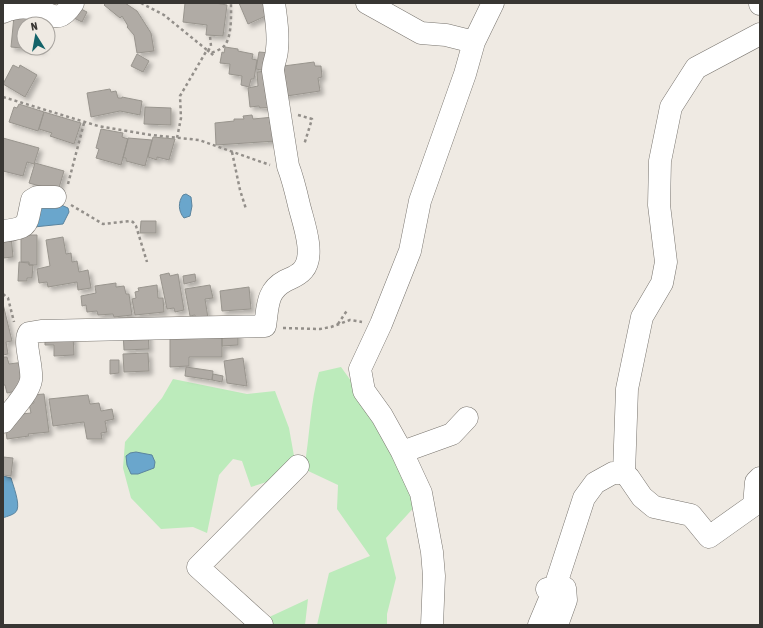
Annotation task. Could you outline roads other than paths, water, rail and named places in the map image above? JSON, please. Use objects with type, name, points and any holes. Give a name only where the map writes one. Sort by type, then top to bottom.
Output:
[{"type":"street","points":[[3,12],[11,9],[28,8],[57,16],[64,14],[72,3]]},
{"type":"street","points":[[3,422],[28,388],[31,380],[32,369],[27,337],[29,333],[41,331],[265,326],[270,296],[273,290],[278,285],[300,273],[304,269],[308,258],[306,233],[288,166],[273,71],[278,44],[274,3]]},
{"type":"street","points":[[367,3],[421,32],[474,42]]},
{"type":"street","points":[[432,625],[434,576],[432,552],[421,493],[402,452],[382,416],[364,391],[360,368],[380,325],[410,251],[420,201],[465,74],[474,42],[493,3]]},
{"type":"street","points":[[624,473],[626,389],[642,317],[662,283],[666,262],[659,205],[660,161],[671,108],[696,68],[760,34]]},
{"type":"street","points":[[3,231],[20,229],[24,227],[32,200],[37,196],[55,197]]},
{"type":"street","points":[[402,452],[452,434],[467,418]]},
{"type":"street","points":[[262,625],[198,567],[298,466]]},
{"type":"street","points":[[539,625],[555,587],[584,498],[595,482],[613,473],[624,473],[642,497],[654,507],[691,515],[709,537],[754,505],[756,482],[760,478]]},
{"type":"street","points":[[527,625],[542,591],[555,587],[565,588],[566,600],[557,625]]},
{"type":"water","points":[[186,194],[191,197],[192,206],[190,216],[184,218],[180,209],[180,204],[181,198]]},
{"type":"water","points":[[59,204],[68,208],[69,212],[63,224],[34,227],[37,205]]},
{"type":"water","points":[[136,452],[152,455],[155,462],[154,468],[138,474],[131,474],[127,465],[126,456],[130,453]]},
{"type":"water","points":[[3,476],[11,478],[18,507],[15,513],[3,518]]}]
